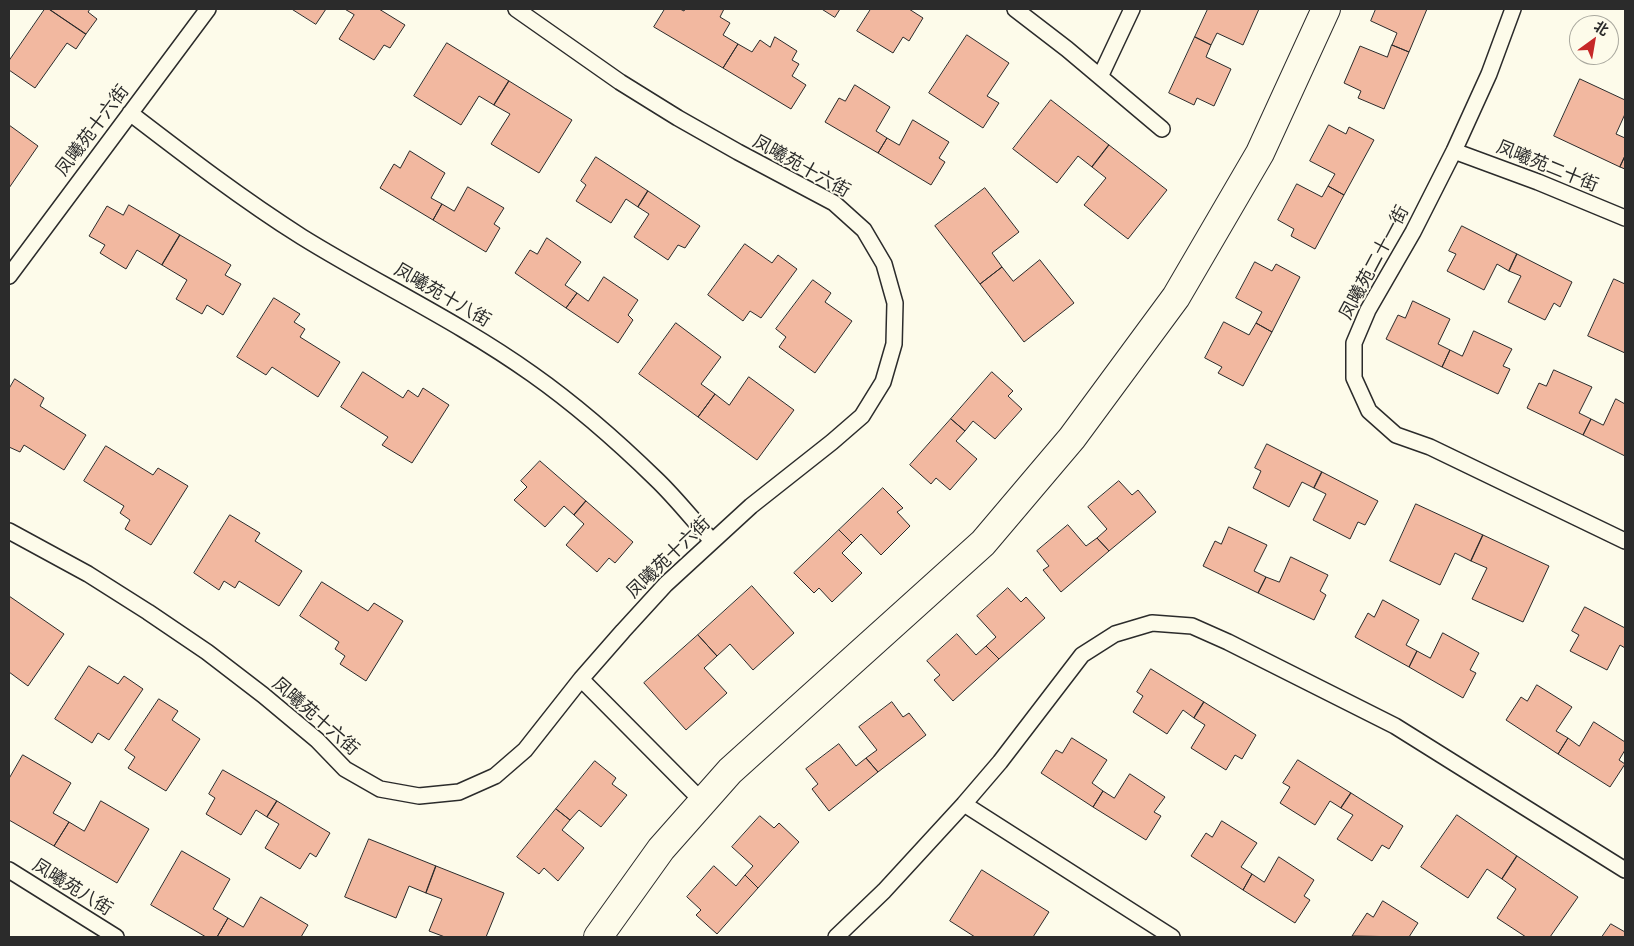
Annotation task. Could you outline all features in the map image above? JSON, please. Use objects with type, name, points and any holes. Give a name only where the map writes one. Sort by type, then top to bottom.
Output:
[{"type":"street","points":[[598,937],[661,849],[730,771],[983,543],[1072,438],[1176,297],[1260,153],[1326,9]]},
{"type":"lane","name":"凤曦苑十六街","points":[[9,276],[208,9]]},
{"type":"lane","name":"凤曦苑十六街","points":[[9,531],[88,574],[207,652],[310,735],[345,769],[380,789],[419,796],[459,792],[495,776],[526,750],[581,679],[654,598],[751,506],[862,416],[883,382],[894,344],[895,303],[884,264],[864,230],[834,202],[678,118],[620,82],[516,9]]},
{"type":"lane","points":[[1015,9],[1162,129]]},
{"type":"lane","points":[[1100,77],[1132,9]]},
{"type":"lane","name":"凤曦苑二十一街","points":[[1513,9],[1489,74],[1454,151],[1413,232],[1368,310],[1354,343],[1354,378],[1369,411],[1396,435],[1430,447],[1625,541]]},
{"type":"lane","name":"凤曦苑十八街","points":[[130,113],[214,178],[302,236],[465,329],[533,374],[597,424],[657,480],[712,541]]},
{"type":"lane","name":"凤曦苑二十街","points":[[1454,151],[1538,182],[1625,218]]},
{"type":"lane","points":[[836,937],[884,891],[964,804],[1000,762],[1082,655],[1115,634],[1152,623],[1192,626],[1228,642],[1395,726],[1625,870]]},
{"type":"lane","points":[[581,679],[703,802]]},
{"type":"lane","points":[[964,804],[1172,937]]},
{"type":"lane","name":"凤曦苑八街","points":[[9,870],[116,937]]},
{"type":"building","points":[[45,9],[49,9],[86,34],[76,49],[67,43],[35,88],[9,70],[9,61]]},
{"type":"building","points":[[49,9],[90,9],[88,12],[97,19],[86,34]]},
{"type":"building","points":[[292,9],[326,9],[316,24]]},
{"type":"building","points":[[345,9],[379,9],[405,25],[390,48],[384,45],[374,60],[339,39],[354,15]]},
{"type":"building","points":[[665,9],[680,9],[684,11],[685,9],[724,9],[720,17],[730,23],[723,35],[738,44],[723,68],[654,27]]},
{"type":"building","points":[[822,9],[840,9],[835,17]]},
{"type":"building","points":[[871,9],[909,9],[923,18],[909,41],[903,37],[893,53],[857,31]]},
{"type":"building","points":[[1208,9],[1259,9],[1243,45],[1217,33],[1211,45],[1195,37]]},
{"type":"building","points":[[1376,9],[1427,9],[1409,52],[1392,45],[1397,33],[1371,21]]},
{"type":"building","points":[[967,35],[1009,63],[987,96],[999,103],[983,128],[929,93]]},
{"type":"building","points":[[775,37],[797,51],[792,60],[799,64],[792,76],[806,85],[791,109],[723,68],[738,44],[752,52],[760,40],[770,47]]},
{"type":"building","points":[[1195,37],[1211,45],[1206,57],[1231,69],[1214,106],[1197,98],[1194,105],[1169,93]]},
{"type":"building","points":[[447,43],[509,81],[494,105],[479,96],[461,125],[414,96]]},
{"type":"building","points":[[1392,45],[1409,52],[1384,109],[1358,98],[1361,91],[1344,83],[1360,46],[1387,57]]},
{"type":"building","points":[[1580,79],[1625,100],[1625,114],[1616,134],[1625,138],[1625,156],[1620,167],[1554,136]]},
{"type":"building","points":[[509,81],[572,120],[539,173],[491,144],[510,114],[494,105]]},
{"type":"building","points":[[855,85],[890,107],[876,131],[887,138],[878,153],[825,122],[839,98],[845,101]]},
{"type":"building","points":[[1051,100],[1109,145],[1092,167],[1078,156],[1057,183],[1013,149]]},
{"type":"building","points":[[913,120],[949,142],[939,158],[945,162],[931,185],[878,153],[887,138],[899,145]]},
{"type":"building","points":[[9,125],[38,146],[9,188]]},
{"type":"building","points":[[1329,125],[1346,134],[1349,127],[1374,140],[1344,195],[1328,186],[1335,174],[1310,161]]},
{"type":"building","points":[[1109,145],[1167,190],[1128,239],[1084,205],[1106,178],[1092,167]]},
{"type":"building","points":[[410,151],[445,173],[431,198],[442,204],[433,220],[380,188],[394,164],[400,168]]},
{"type":"building","points":[[1625,156],[1625,169],[1620,167]]},
{"type":"building","points":[[596,157],[648,191],[638,207],[626,199],[611,223],[576,201],[586,185],[581,181]]},
{"type":"building","points":[[1297,184],[1322,197],[1328,186],[1344,195],[1315,249],[1291,236],[1294,229],[1278,220]]},
{"type":"building","points":[[468,187],[504,208],[494,224],[500,228],[486,252],[433,220],[442,204],[454,211]]},
{"type":"building","points":[[985,188],[1019,232],[992,253],[1002,267],[980,284],[935,226]]},
{"type":"building","points":[[648,191],[700,226],[685,248],[678,245],[668,260],[634,237],[649,214],[638,207]]},
{"type":"building","points":[[129,205],[180,235],[162,265],[137,250],[126,269],[100,253],[105,245],[89,236],[107,206],[123,215]]},
{"type":"building","points":[[1462,226],[1517,254],[1509,271],[1497,264],[1484,290],[1447,271],[1456,254],[1449,251]]},
{"type":"building","points":[[180,235],[231,265],[225,275],[241,284],[223,315],[207,305],[202,314],[176,299],[187,280],[162,265]]},
{"type":"building","points":[[547,238],[581,262],[565,285],[577,293],[566,308],[515,273],[530,250],[537,254]]},
{"type":"building","points":[[745,244],[772,263],[778,255],[797,269],[761,318],[750,311],[743,321],[708,295]]},
{"type":"building","points":[[1517,254],[1572,282],[1560,307],[1554,303],[1545,320],[1508,302],[1521,276],[1509,271]]},
{"type":"building","points":[[1040,260],[1074,303],[1024,342],[980,284],[1002,267],[1013,281]]},
{"type":"building","points":[[1255,262],[1272,271],[1276,264],[1300,277],[1272,332],[1256,323],[1262,312],[1236,298]]},
{"type":"building","points":[[604,277],[638,300],[628,315],[633,320],[618,343],[566,308],[577,293],[588,301]]},
{"type":"building","points":[[1614,279],[1625,284],[1625,353],[1588,336]]},
{"type":"building","points":[[813,280],[831,293],[825,302],[852,321],[815,373],[779,347],[786,337],[776,329]]},
{"type":"building","points":[[274,298],[300,314],[294,322],[305,329],[300,337],[340,362],[318,397],[272,367],[266,375],[237,357]]},
{"type":"building","points":[[1413,301],[1450,319],[1438,344],[1450,350],[1442,367],[1386,339],[1398,315],[1405,318]]},
{"type":"building","points":[[1224,322],[1249,335],[1256,323],[1272,332],[1243,386],[1218,373],[1222,367],[1205,358]]},
{"type":"building","points":[[676,323],[721,357],[701,384],[715,394],[698,417],[639,374]]},
{"type":"building","points":[[1474,331],[1512,349],[1503,366],[1510,369],[1498,394],[1442,367],[1450,350],[1462,356]]},
{"type":"building","points":[[1554,370],[1592,387],[1579,413],[1591,419],[1583,435],[1527,408],[1539,383],[1546,386]]},
{"type":"building","points":[[363,372],[403,398],[408,390],[418,397],[423,388],[449,405],[412,463],[382,445],[388,437],[341,407]]},
{"type":"building","points":[[992,372],[1013,391],[1008,396],[1022,409],[995,439],[973,421],[965,431],[951,419]]},
{"type":"building","points":[[749,377],[794,410],[757,460],[698,417],[715,394],[729,405]]},
{"type":"building","points":[[15,379],[44,398],[40,406],[86,435],[64,470],[24,445],[20,452],[9,447],[9,389]]},
{"type":"building","points":[[1616,399],[1625,404],[1625,456],[1583,435],[1591,419],[1603,425]]},
{"type":"building","points":[[951,419],[965,431],[956,441],[977,459],[950,490],[936,478],[931,484],[910,465]]},
{"type":"building","points":[[1267,444],[1322,472],[1314,488],[1302,482],[1289,507],[1253,488],[1261,471],[1255,468]]},
{"type":"building","points":[[106,446],[153,475],[158,468],[188,486],[151,545],[125,529],[130,520],[120,513],[124,506],[84,481]]},
{"type":"building","points":[[540,461],[586,501],[574,515],[564,506],[545,527],[514,500],[527,487],[521,481]]},
{"type":"building","points":[[1322,472],[1378,501],[1365,525],[1358,522],[1350,539],[1313,520],[1326,494],[1314,488]]},
{"type":"building","points":[[1119,481],[1132,495],[1138,490],[1156,512],[1109,551],[1097,538],[1107,529],[1088,507]]},
{"type":"building","points":[[883,488],[903,508],[897,512],[910,526],[881,555],[861,534],[852,543],[839,530]]},
{"type":"building","points":[[586,501],[633,542],[615,563],[609,558],[597,572],[566,545],[584,524],[574,515]]},
{"type":"building","points":[[1416,504],[1483,535],[1471,561],[1455,553],[1440,585],[1390,561]]},
{"type":"building","points":[[230,515],[260,533],[255,541],[302,571],[279,606],[239,581],[235,588],[224,581],[219,590],[194,573]]},
{"type":"building","points":[[1068,525],[1086,546],[1097,538],[1109,551],[1061,592],[1043,570],[1049,566],[1037,551]]},
{"type":"building","points":[[1229,527],[1267,545],[1254,571],[1266,577],[1258,593],[1203,566],[1215,541],[1221,544]]},
{"type":"building","points":[[839,530],[852,543],[842,553],[862,573],[832,602],[819,588],[814,593],[794,573]]},
{"type":"building","points":[[1483,535],[1549,566],[1523,622],[1472,599],[1487,568],[1471,561]]},
{"type":"building","points":[[1291,557],[1328,575],[1320,591],[1326,595],[1314,620],[1258,593],[1266,577],[1279,582]]},
{"type":"building","points":[[322,582],[368,611],[374,603],[403,621],[366,681],[340,664],[345,656],[335,649],[339,642],[300,616]]},
{"type":"building","points":[[752,586],[794,633],[753,670],[730,644],[717,656],[698,635]]},
{"type":"building","points":[[1008,588],[1021,602],[1026,597],[1045,618],[999,659],[986,646],[996,637],[977,616]]},
{"type":"building","points":[[9,596],[64,634],[28,686],[9,672]]},
{"type":"building","points":[[1383,600],[1419,620],[1406,645],[1417,651],[1409,667],[1355,637],[1368,613],[1374,617]]},
{"type":"building","points":[[1585,607],[1625,628],[1625,648],[1620,645],[1607,670],[1570,651],[1579,635],[1572,631]]},
{"type":"building","points":[[1443,633],[1479,653],[1470,670],[1476,673],[1463,698],[1409,667],[1417,651],[1430,658]]},
{"type":"building","points":[[957,634],[976,655],[986,646],[999,659],[953,701],[934,680],[940,675],[927,661]]},
{"type":"building","points":[[698,635],[717,656],[704,668],[727,693],[686,730],[644,683]]},
{"type":"building","points":[[89,666],[118,684],[124,676],[143,689],[109,740],[98,733],[92,743],[55,719]]},
{"type":"building","points":[[1151,669],[1204,702],[1194,718],[1183,710],[1167,734],[1133,712],[1143,696],[1137,692]]},
{"type":"building","points":[[1537,685],[1572,707],[1556,731],[1568,738],[1558,754],[1506,720],[1521,697],[1527,701]]},
{"type":"building","points":[[159,699],[178,711],[172,720],[200,739],[166,791],[128,768],[135,757],[125,750]]},
{"type":"building","points":[[892,702],[903,717],[909,713],[926,735],[878,772],[866,758],[877,750],[859,727]]},
{"type":"building","points":[[1204,702],[1256,735],[1242,759],[1235,755],[1226,770],[1191,748],[1205,725],[1194,718]]},
{"type":"building","points":[[1594,722],[1625,742],[1625,750],[1619,760],[1625,764],[1610,787],[1558,754],[1568,738],[1579,746]]},
{"type":"building","points":[[1072,738],[1107,760],[1092,783],[1103,791],[1093,807],[1041,773],[1056,750],[1062,753]]},
{"type":"building","points":[[839,744],[856,766],[866,758],[878,772],[829,811],[812,789],[818,784],[806,769]]},
{"type":"building","points":[[23,755],[71,783],[53,813],[69,822],[54,846],[9,820],[9,779]]},
{"type":"building","points":[[1298,760],[1351,793],[1341,808],[1330,801],[1315,825],[1280,803],[1290,787],[1283,783]]},
{"type":"building","points":[[595,761],[616,778],[612,784],[627,795],[601,827],[579,810],[570,820],[556,809]]},
{"type":"building","points":[[223,770],[277,801],[267,817],[256,810],[241,835],[206,814],[215,798],[209,794]]},
{"type":"building","points":[[1130,774],[1165,797],[1154,812],[1161,816],[1146,840],[1093,807],[1103,791],[1114,798]]},
{"type":"building","points":[[1351,793],[1403,826],[1389,849],[1382,845],[1372,861],[1337,839],[1353,815],[1341,808]]},
{"type":"building","points":[[101,801],[149,829],[117,883],[54,846],[69,822],[84,831]]},
{"type":"building","points":[[277,801],[330,833],[316,857],[310,853],[300,869],[265,848],[279,824],[267,817]]},
{"type":"building","points":[[556,809],[570,820],[562,830],[584,848],[558,881],[544,868],[539,874],[517,857]]},
{"type":"building","points":[[1457,815],[1517,856],[1502,879],[1487,869],[1468,898],[1421,867]]},
{"type":"building","points":[[760,816],[774,828],[779,823],[799,842],[758,888],[745,875],[753,866],[732,847]]},
{"type":"building","points":[[1222,821],[1257,843],[1241,867],[1252,874],[1243,890],[1191,856],[1206,833],[1212,837]]},
{"type":"building","points":[[369,839],[436,866],[426,893],[409,886],[396,918],[345,897]]},
{"type":"building","points":[[182,851],[230,879],[213,909],[228,918],[217,937],[206,937],[151,905]]},
{"type":"building","points":[[1517,856],[1578,897],[1550,937],[1526,937],[1497,918],[1516,889],[1502,879]]},
{"type":"building","points":[[1279,857],[1314,880],[1304,896],[1310,900],[1295,923],[1243,890],[1252,874],[1264,882]]},
{"type":"building","points":[[436,866],[504,893],[486,937],[445,937],[429,931],[442,899],[426,893]]},
{"type":"building","points":[[714,866],[736,886],[745,875],[758,888],[717,934],[696,915],[701,910],[687,897]]},
{"type":"building","points":[[982,870],[1049,912],[1033,937],[975,937],[950,921]]},
{"type":"building","points":[[261,897],[308,925],[301,937],[217,937],[228,918],[243,927]]},
{"type":"building","points":[[1383,901],[1418,923],[1409,937],[1352,936],[1367,913],[1373,917]]},
{"type":"building","points":[[1611,924],[1625,932],[1625,937],[1602,937]]}]
